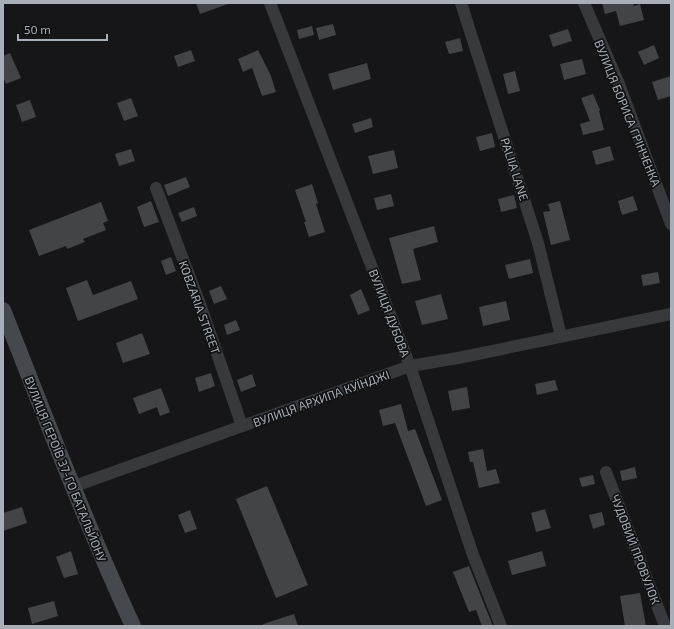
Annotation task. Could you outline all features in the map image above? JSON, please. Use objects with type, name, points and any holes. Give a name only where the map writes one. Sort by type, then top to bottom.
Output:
[{"type":"street","name":"ВУЛИЦЯ ДУБОВА","points":[[270,3],[410,366],[473,555],[501,626]]},
{"type":"street","name":"PALIIA LANE","points":[[462,3],[538,243],[561,336]]},
{"type":"street","name":"ВУЛИЦЯ БОРИСА ГРІНЧЕНКА","points":[[584,3],[619,84],[671,224]]},
{"type":"street","name":"KOBZARIA STREET","points":[[156,188],[200,304],[242,426]]},
{"type":"street","name":"ВУЛИЦЯ ГЕРОЇВ 37-ГО БАТАЛЬЙОНУ","points":[[3,310],[72,487],[133,626]]},
{"type":"street","name":"ВУЛИЦЯ АРХИПА КУЇНДЖІ","points":[[72,487],[410,366],[458,358],[671,314]]},
{"type":"street","name":"ЧУДОВИЙ ПРОВУЛОК","points":[[606,472],[665,626]]},
{"type":"building","points":[[196,3],[228,3],[228,4],[200,14]]},
{"type":"building","points":[[602,3],[633,3],[634,6],[640,4],[644,20],[620,26],[616,11],[605,14]]},
{"type":"building","points":[[333,24],[336,35],[319,40],[316,28]]},
{"type":"building","points":[[312,26],[314,35],[299,39],[297,30]]},
{"type":"building","points":[[568,29],[572,41],[553,47],[549,35]]},
{"type":"building","points":[[460,38],[463,51],[449,54],[445,42]]},
{"type":"building","points":[[654,45],[659,58],[644,65],[638,52]]},
{"type":"building","points":[[191,50],[195,61],[178,67],[174,56]]},
{"type":"building","points":[[258,50],[271,76],[276,92],[262,96],[252,68],[243,72],[238,59]]},
{"type":"building","points":[[10,53],[21,78],[6,84],[3,77],[3,56]]},
{"type":"building","points":[[582,59],[586,74],[564,80],[560,64]]},
{"type":"building","points":[[367,63],[371,79],[333,90],[328,74]]},
{"type":"building","points":[[515,71],[520,91],[508,94],[503,74]]},
{"type":"building","points":[[671,76],[671,96],[658,100],[652,82]]},
{"type":"building","points":[[593,94],[600,110],[604,130],[583,135],[580,124],[590,121],[581,98]]},
{"type":"building","points":[[131,98],[138,116],[124,121],[117,103]]},
{"type":"building","points":[[30,100],[36,117],[22,122],[16,105]]},
{"type":"building","points":[[371,118],[373,127],[355,133],[352,124]]},
{"type":"building","points":[[492,133],[495,147],[480,151],[476,137]]},
{"type":"building","points":[[610,146],[614,160],[596,165],[592,151]]},
{"type":"building","points":[[131,149],[135,161],[119,166],[115,154]]},
{"type":"building","points":[[394,150],[398,168],[373,174],[368,156]]},
{"type":"building","points":[[186,177],[190,187],[168,196],[164,185]]},
{"type":"building","points":[[312,184],[318,203],[316,204],[325,232],[309,237],[304,222],[306,222],[295,190]]},
{"type":"building","points":[[391,194],[394,206],[377,210],[374,198]]},
{"type":"building","points":[[514,195],[517,208],[501,212],[498,199]]},
{"type":"building","points":[[633,196],[638,210],[622,215],[618,201]]},
{"type":"building","points":[[151,201],[159,222],[144,227],[137,207]]},
{"type":"building","points":[[560,201],[570,240],[551,245],[543,212],[550,211],[548,204]]},
{"type":"building","points":[[101,202],[108,221],[103,223],[106,230],[83,239],[85,242],[67,249],[66,246],[39,256],[29,230]]},
{"type":"building","points":[[194,207],[197,216],[182,222],[178,213]]},
{"type":"building","points":[[434,226],[438,242],[413,249],[421,280],[402,284],[389,238]]},
{"type":"building","points":[[171,257],[176,271],[166,275],[161,261]]},
{"type":"building","points":[[530,259],[533,273],[509,279],[505,265]]},
{"type":"building","points":[[658,272],[660,283],[643,286],[641,275]]},
{"type":"building","points":[[87,280],[93,295],[131,281],[138,299],[78,321],[66,288]]},
{"type":"building","points":[[221,286],[227,299],[214,304],[209,291]]},
{"type":"building","points":[[361,289],[370,310],[358,315],[350,295]]},
{"type":"building","points":[[441,294],[448,319],[422,325],[415,301]]},
{"type":"building","points":[[506,301],[510,320],[483,326],[479,307]]},
{"type":"building","points":[[236,320],[240,330],[227,335],[224,325]]},
{"type":"building","points":[[142,333],[150,354],[123,363],[116,343]]},
{"type":"building","points":[[211,373],[215,386],[199,392],[195,378]]},
{"type":"building","points":[[252,374],[256,386],[241,392],[237,380]]},
{"type":"building","points":[[555,380],[558,390],[537,395],[535,384]]},
{"type":"building","points":[[467,387],[470,408],[452,411],[448,391]]},
{"type":"building","points":[[161,388],[170,412],[160,416],[157,407],[139,414],[133,398]]},
{"type":"building","points":[[401,404],[408,431],[415,429],[442,500],[426,506],[395,423],[383,426],[379,410]]},
{"type":"building","points":[[483,449],[487,471],[496,469],[500,483],[479,488],[473,462],[470,462],[468,452]]},
{"type":"building","points":[[635,467],[637,478],[622,481],[620,471]]},
{"type":"building","points":[[593,475],[595,484],[582,487],[579,478]]},
{"type":"building","points":[[267,486],[308,585],[276,598],[236,499]]},
{"type":"building","points":[[22,507],[27,523],[3,531],[3,513]]},
{"type":"building","points":[[545,509],[551,528],[536,532],[531,513]]},
{"type":"building","points":[[190,510],[197,529],[185,533],[178,515]]},
{"type":"building","points":[[602,512],[605,525],[593,529],[589,515]]},
{"type":"building","points":[[71,551],[78,574],[64,578],[56,557]]},
{"type":"building","points":[[542,551],[546,566],[512,575],[508,561]]},
{"type":"building","points":[[469,566],[493,626],[482,626],[476,610],[469,612],[453,572]]},
{"type":"building","points":[[640,593],[646,626],[625,626],[620,596]]},
{"type":"building","points":[[54,601],[58,616],[32,624],[28,608]]},
{"type":"building","points":[[294,614],[298,626],[263,626],[263,624]]}]
